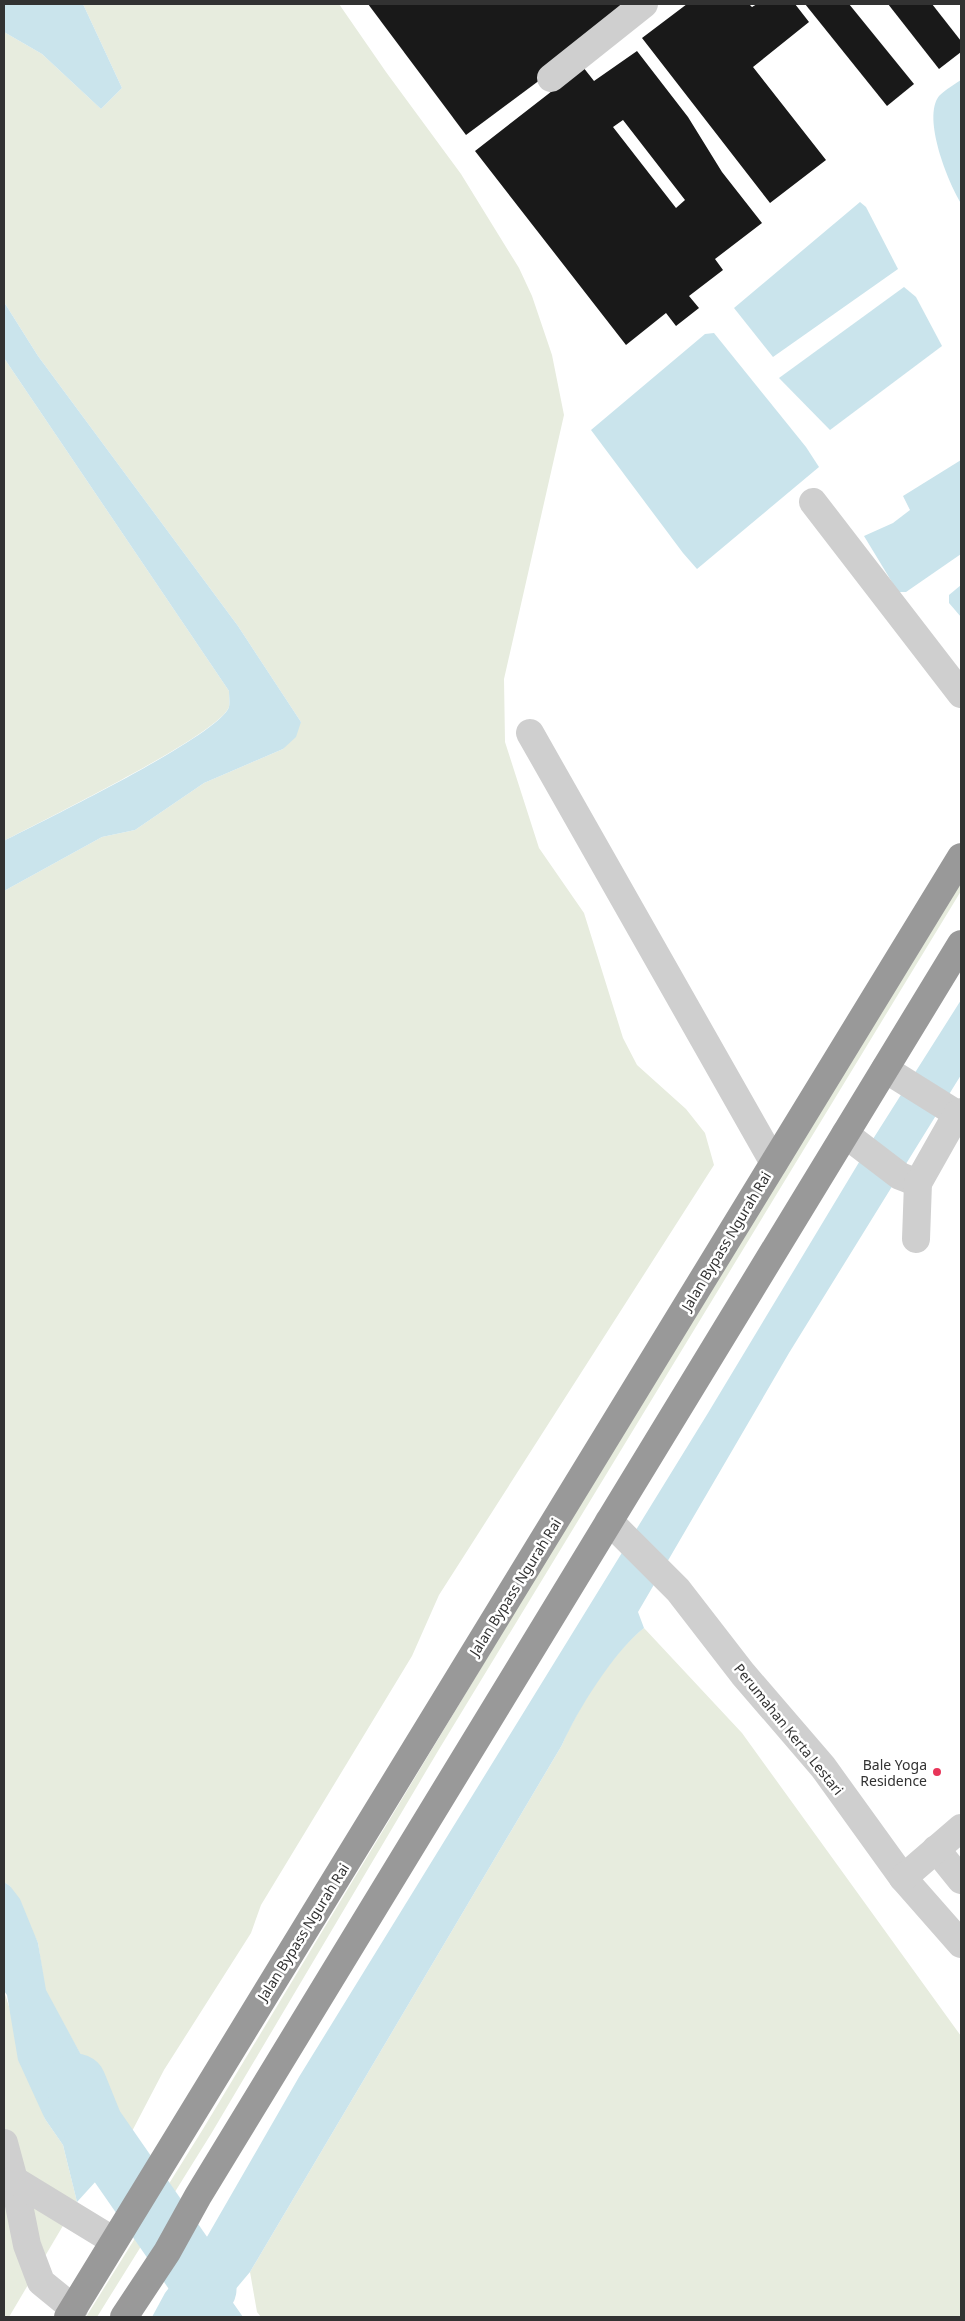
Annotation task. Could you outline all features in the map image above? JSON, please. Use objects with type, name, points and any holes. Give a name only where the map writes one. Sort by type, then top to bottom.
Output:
[{"type":"highway","name":"Jalan Bypass Ngurah Rai","points":[[71,2313],[961,857]]},
{"type":"highway","points":[[124,2317],[148,2278],[167,2252],[198,2196],[609,1522],[851,1138],[895,1075],[961,944]]},
{"type":"street","points":[[550,78],[644,4]]},
{"type":"street","points":[[813,502],[961,694]]},
{"type":"street","points":[[530,733],[774,1163]]},
{"type":"street","points":[[895,1075],[955,1110],[909,1180],[916,1239]]},
{"type":"street","points":[[851,1138],[909,1180]]},
{"type":"street","name":"Perumahan Kerta Lestari","points":[[609,1522],[678,1590],[743,1674],[824,1767],[903,1878],[961,1944]]},
{"type":"street","points":[[903,1878],[961,1828]]},
{"type":"street","points":[[936,1848],[961,1880]]},
{"type":"street","points":[[4,2143],[14,2180],[27,2245],[41,2282],[71,2313]]},
{"type":"street","points":[[14,2180],[118,2235]]},
{"type":"shaded area","points":[[83,4],[339,4],[461,174],[519,268],[532,296],[552,355],[564,415],[504,679],[505,742],[539,848],[584,913],[623,1038],[637,1065],[686,1109],[705,1133],[714,1165],[439,1595],[412,1656],[261,1905],[251,1933],[164,2070],[129,2137],[113,2135],[105,2123],[93,2077],[45,1990],[38,1943],[10,1886],[4,1882],[4,891],[102,837],[135,830],[204,783],[283,749],[301,722],[238,626],[38,356],[4,302],[4,32],[42,54],[101,109],[122,88]]},
{"type":"shaded area","points":[[4,358],[229,691],[229,707],[218,720],[163,757],[4,841]]},
{"type":"shaded area","points":[[961,872],[961,891],[438,1751],[211,2134],[97,2317],[86,2317],[203,2129]]},
{"type":"shaded area","points":[[644,1628],[742,1733],[961,2036],[961,2317],[261,2317],[257,2312],[250,2272],[562,1745],[576,1715],[620,1651]]},
{"type":"shaded area","points":[[4,1991],[45,2119],[63,2145],[77,2202],[9,2317],[4,2317]]},
{"type":"water","points":[[4,4],[83,4],[122,88],[101,109],[42,54],[4,32]]},
{"type":"water","points":[[961,80],[961,203],[944,166],[933,119],[939,96]]},
{"type":"water","points":[[860,202],[866,207],[898,269],[773,357],[734,308]]},
{"type":"water","points":[[904,287],[916,297],[942,346],[830,430],[779,378]]},
{"type":"water","points":[[4,302],[38,356],[238,626],[301,722],[296,737],[283,749],[204,783],[135,830],[102,837],[4,891],[4,841],[126,778],[195,738],[218,720],[229,707],[229,691],[4,358]]},
{"type":"water","points":[[714,333],[806,447],[819,467],[697,569],[591,430],[705,334]]},
{"type":"water","points":[[961,460],[961,554],[906,592],[898,592],[864,536],[893,523],[910,510],[903,496]]},
{"type":"water","points":[[961,585],[961,617],[949,603],[949,595]]},
{"type":"water","points":[[961,1000],[961,1075],[789,1353],[638,1612],[644,1628],[632,1638],[597,1682],[562,1745],[250,2272],[229,2297],[243,2317],[152,2317],[165,2293],[204,2242],[299,2077],[708,1413],[873,1139]]},
{"type":"water","points":[[4,1882],[10,1886],[20,1899],[38,1943],[46,1990],[93,2077],[105,2123],[113,2135],[129,2137],[107,2169],[77,2202],[63,2145],[45,2119],[18,2060],[7,1995],[4,1991]]},
{"type":"building","points":[[368,4],[633,4],[587,45],[466,135]]},
{"type":"building","points":[[687,4],[749,4],[752,7],[757,4],[795,4],[809,22],[753,67],[826,160],[770,203],[642,38]]},
{"type":"building","points":[[805,4],[849,4],[914,84],[887,106]]},
{"type":"building","points":[[888,4],[932,4],[961,41],[961,52],[939,69]]},
{"type":"building","points":[[637,51],[688,117],[722,172],[762,223],[715,259],[723,270],[689,296],[699,308],[676,326],[666,313],[626,345],[475,151],[583,67],[594,81]],"holes":[[[623,120],[685,200],[676,208],[613,127]]]},
{"type":"waterway","points":[[76,2084],[93,2126],[206,2289]]},
{"type":"place","name":"Bale Yoga Residence","points":[[937,1772]]}]
